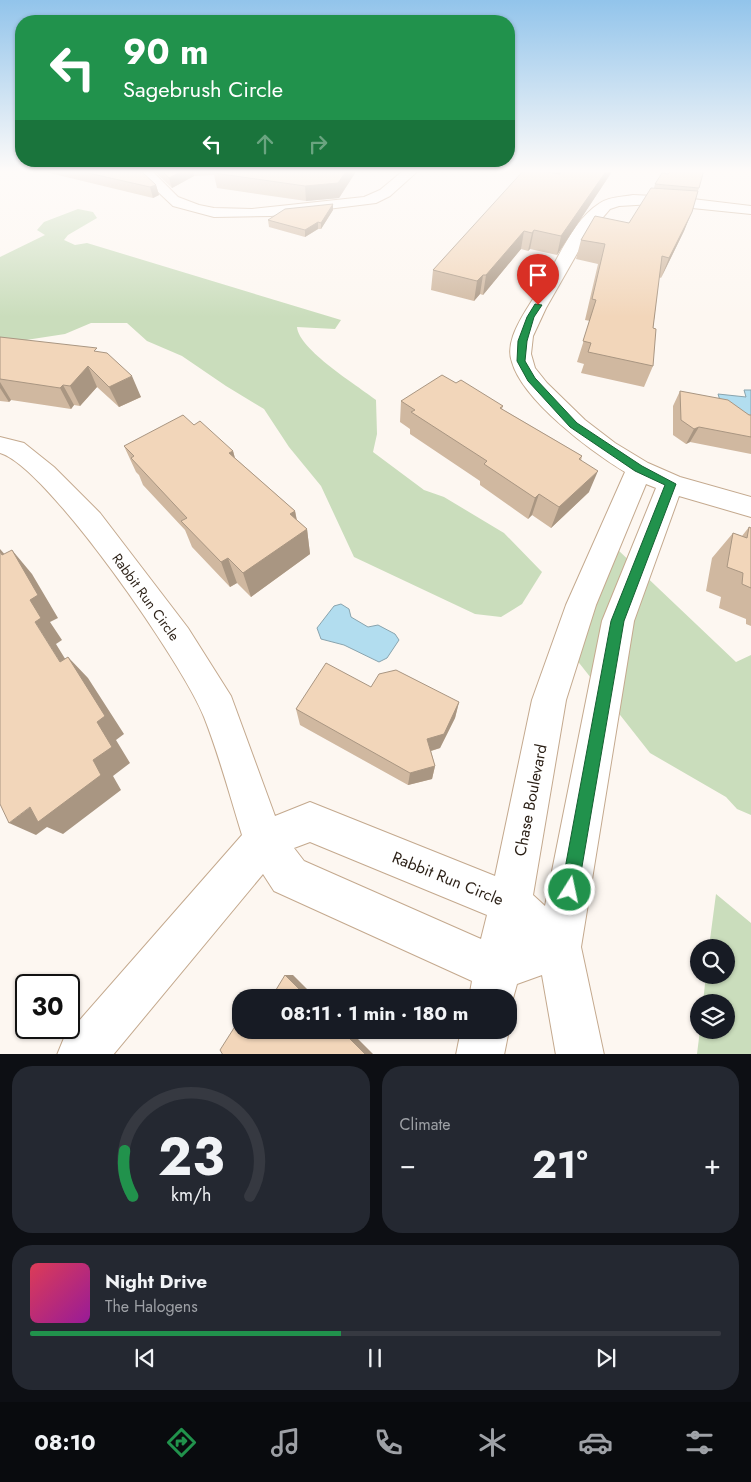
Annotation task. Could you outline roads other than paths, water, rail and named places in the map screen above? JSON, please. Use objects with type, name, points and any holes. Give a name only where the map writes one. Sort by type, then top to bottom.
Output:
[{"type":"street","points":[[593,219],[572,248],[553,283],[530,317],[522,341],[521,361],[531,380],[573,425],[639,469],[671,484],[751,507]]},
{"type":"street","name":"Rabbit Run Circle","points":[[0,445],[15,449],[44,473],[90,520],[177,638],[219,708],[264,841],[289,876],[495,983]]},
{"type":"street","name":"Chase Boulevard","points":[[495,983],[549,700],[581,605],[639,469]]},
{"type":"street","points":[[580,1054],[559,947],[618,621],[671,484]]},
{"type":"street","points":[[581,605],[618,621]]},
{"type":"street","name":"Rabbit Run Circle","points":[[81,1054],[264,841],[310,822],[510,903],[559,947]]},
{"type":"street","points":[[495,983],[559,947]]},
{"type":"street","points":[[480,1054],[483,1039]]},
{"type":"water","points":[[744,390],[751,390],[751,419],[722,407],[718,394],[746,397]]},
{"type":"water","points":[[341,604],[349,609],[351,617],[368,627],[378,625],[395,634],[399,640],[387,658],[379,662],[344,645],[321,639],[317,628],[334,606]]}]
